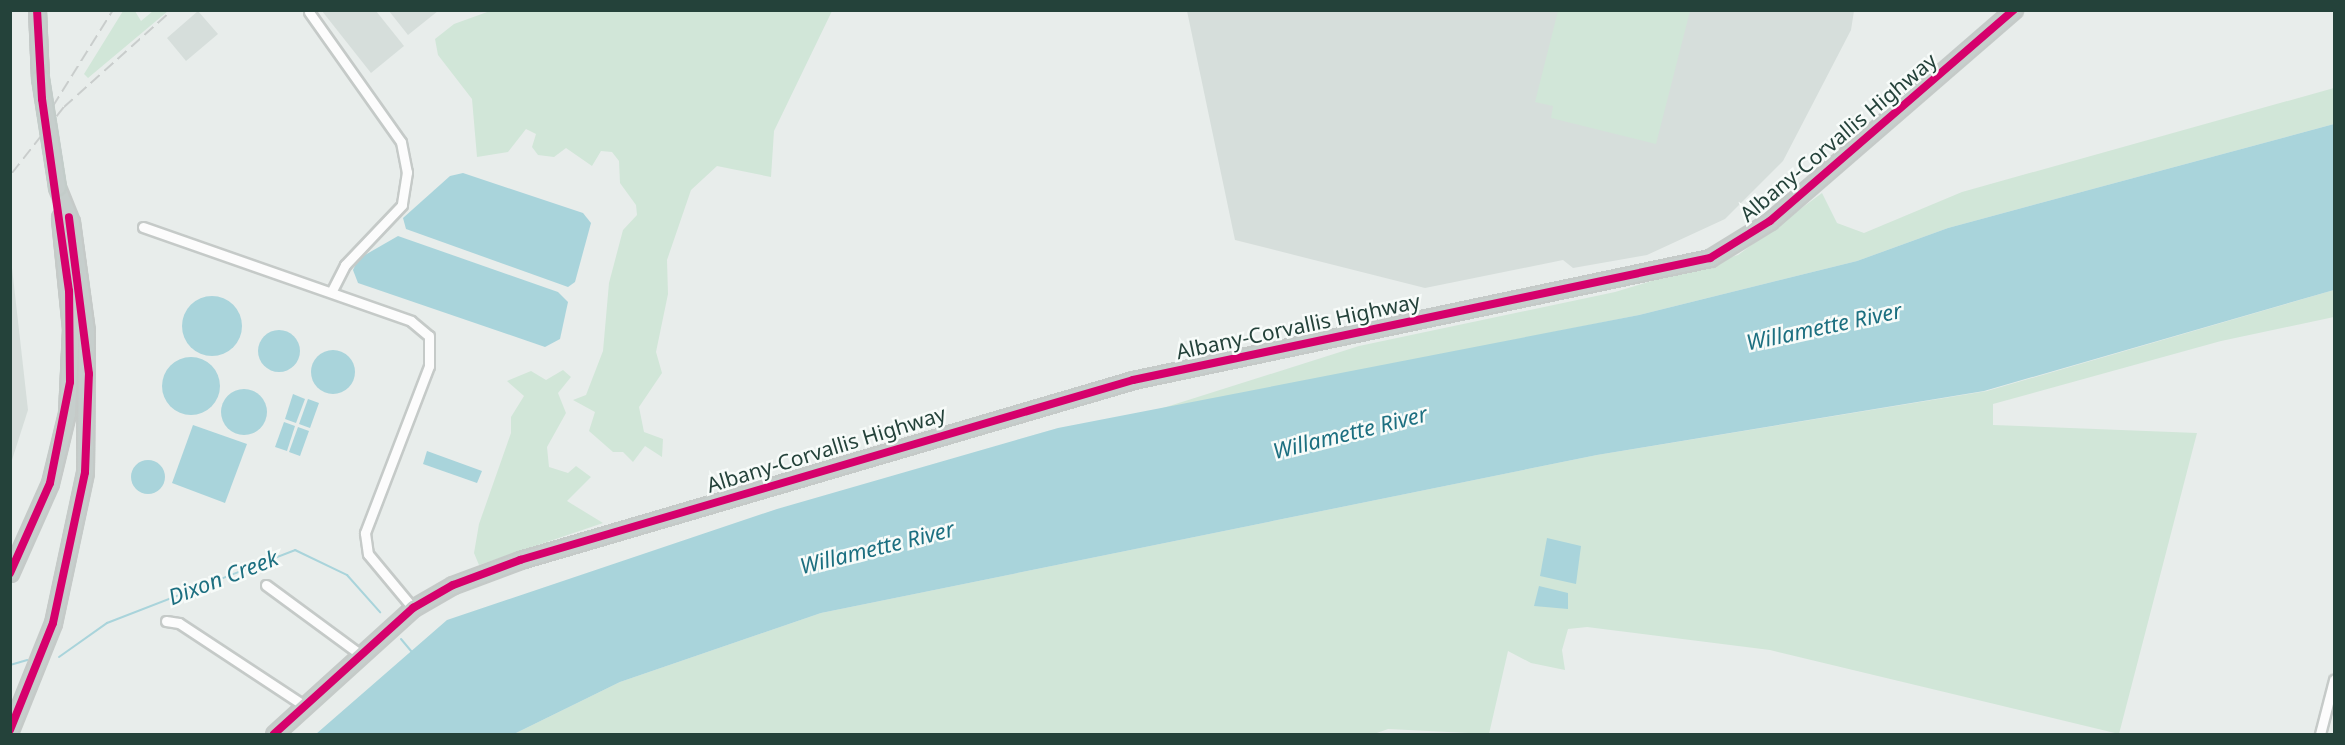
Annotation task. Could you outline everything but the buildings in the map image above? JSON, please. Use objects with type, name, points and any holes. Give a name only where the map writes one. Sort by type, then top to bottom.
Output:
[{"type":"highway","points":[[10,573],[50,483],[67,413],[71,329],[57,187],[40,78],[37,10]]},
{"type":"highway","name":"Albany-Corvallis Highway","points":[[274,735],[413,608],[453,585],[520,560],[1133,380],[1669,271],[1710,258],[1770,221],[2014,10]]},
{"type":"highway","points":[[10,730],[53,622],[85,472],[86,331],[71,222],[57,187]]},
{"type":"street","points":[[309,12],[401,142],[407,172],[402,205],[345,265],[331,292]]},
{"type":"street","points":[[143,227],[411,321],[431,341],[429,366],[365,533],[368,554],[413,608]]},
{"type":"street","points":[[266,585],[360,654]]},
{"type":"street","points":[[166,621],[179,623],[305,706]]},
{"type":"street","points":[[2320,735],[2334,680]]},
{"type":"shaded area","points":[[198,11],[218,34],[186,61],[167,38]]},
{"type":"shaded area","points":[[322,11],[376,11],[404,46],[371,73]]},
{"type":"shaded area","points":[[389,11],[438,11],[408,35]]},
{"type":"shaded area","points":[[1187,11],[1854,11],[1851,30],[1783,161],[1725,219],[1647,255],[1573,268],[1563,260],[1425,288],[1235,240]]},
{"type":"shaded area","points":[[11,259],[28,410],[10,463]]},
{"type":"green space","points":[[123,11],[135,11],[141,21],[153,11],[168,11],[88,78],[84,74]]},
{"type":"green space","points":[[490,11],[832,11],[774,131],[771,177],[717,166],[691,190],[667,260],[668,294],[656,352],[662,373],[639,407],[644,432],[663,439],[662,457],[645,446],[633,462],[623,452],[613,452],[589,431],[595,412],[573,400],[586,395],[603,351],[609,283],[623,230],[637,215],[636,205],[620,183],[619,161],[612,152],[601,151],[592,166],[566,148],[554,157],[538,155],[532,147],[536,134],[526,129],[508,152],[477,157],[472,99],[438,55],[435,39],[454,24]]},
{"type":"green space","points":[[1558,11],[1690,11],[1656,144],[1551,118],[1553,106],[1535,102]]},
{"type":"green space","points":[[2334,88],[2334,124],[1948,228],[1857,261],[1639,315],[1144,414],[1359,346],[1615,292],[1738,255],[1822,193],[1837,223],[1864,233],[1962,192]]},
{"type":"green space","points":[[2334,290],[2334,317],[2221,341],[1993,404],[1993,425],[2197,433],[2119,734],[1770,650],[1587,627],[1568,629],[1562,650],[1565,670],[1531,663],[1508,651],[1489,734],[1388,729],[1374,734],[514,734],[620,682],[821,613],[1597,455],[1987,391]]},
{"type":"green space","points":[[563,370],[571,377],[558,393],[566,413],[547,447],[549,467],[568,473],[576,466],[591,477],[567,501],[603,523],[479,565],[474,553],[479,524],[511,433],[511,417],[524,396],[507,381],[531,371],[546,380]]},
{"type":"water","name":"Willamette River","points":[[2334,124],[2334,290],[1984,391],[1597,455],[821,613],[620,682],[514,734],[316,734],[447,620],[777,509],[1058,428],[1639,315],[1857,261],[1948,228]]},
{"type":"water","points":[[463,173],[583,213],[591,223],[575,282],[568,287],[406,229],[403,218],[450,176]]},
{"type":"water","points":[[398,236],[558,292],[568,302],[560,339],[545,347],[358,283],[353,270],[358,259]]},
{"type":"water","points":[[206,296],[218,296],[229,301],[237,309],[242,326],[240,338],[229,351],[218,356],[206,356],[195,351],[187,343],[182,332],[182,320],[187,309],[195,301]]},
{"type":"water","points":[[279,330],[294,336],[300,351],[294,366],[279,372],[264,366],[258,351],[264,336]]},
{"type":"water","points":[[333,350],[348,357],[355,372],[348,387],[333,394],[318,387],[311,372],[318,357]]},
{"type":"water","points":[[185,357],[197,357],[212,365],[220,380],[220,392],[212,407],[197,415],[185,415],[170,407],[162,392],[162,380],[170,365]]},
{"type":"water","points":[[244,389],[260,396],[267,412],[260,428],[244,435],[228,428],[221,412],[228,396]]},
{"type":"water","points":[[293,394],[305,399],[296,423],[285,419]]},
{"type":"water","points":[[308,399],[319,403],[310,428],[299,424]]},
{"type":"water","points":[[284,422],[295,426],[287,451],[275,447]]},
{"type":"water","points":[[193,425],[247,444],[225,503],[172,483]]},
{"type":"water","points":[[298,427],[309,431],[300,456],[289,452]]},
{"type":"water","points":[[427,451],[482,471],[477,483],[423,464]]},
{"type":"water","points":[[148,460],[160,465],[165,477],[160,489],[148,494],[136,489],[131,477],[136,465]]},
{"type":"water","points":[[1547,538],[1581,546],[1576,584],[1540,576]]},
{"type":"water","points":[[1539,586],[1568,593],[1568,609],[1534,606]]},
{"type":"waterway","name":"Dixon Creek","points":[[59,657],[107,623],[295,550],[347,575],[380,612]]},
{"type":"waterway","name":"Dixon Creek","points":[[401,639],[411,651]]},
{"type":"waterway","name":"Dixon Creek","points":[[10,665],[27,660]]},
{"type":"railway","points":[[43,122],[113,10]]},
{"type":"railway","points":[[12,173],[64,107],[172,10]]},
{"type":"cycle path","points":[[10,573],[50,483],[70,382],[69,291],[42,99],[37,10]]},
{"type":"cycle path","points":[[274,734],[413,608],[453,585],[520,560],[1133,380],[1710,258],[1770,221],[2014,10]]},
{"type":"cycle path","points":[[10,730],[53,623],[85,472],[89,374],[69,217]]}]
